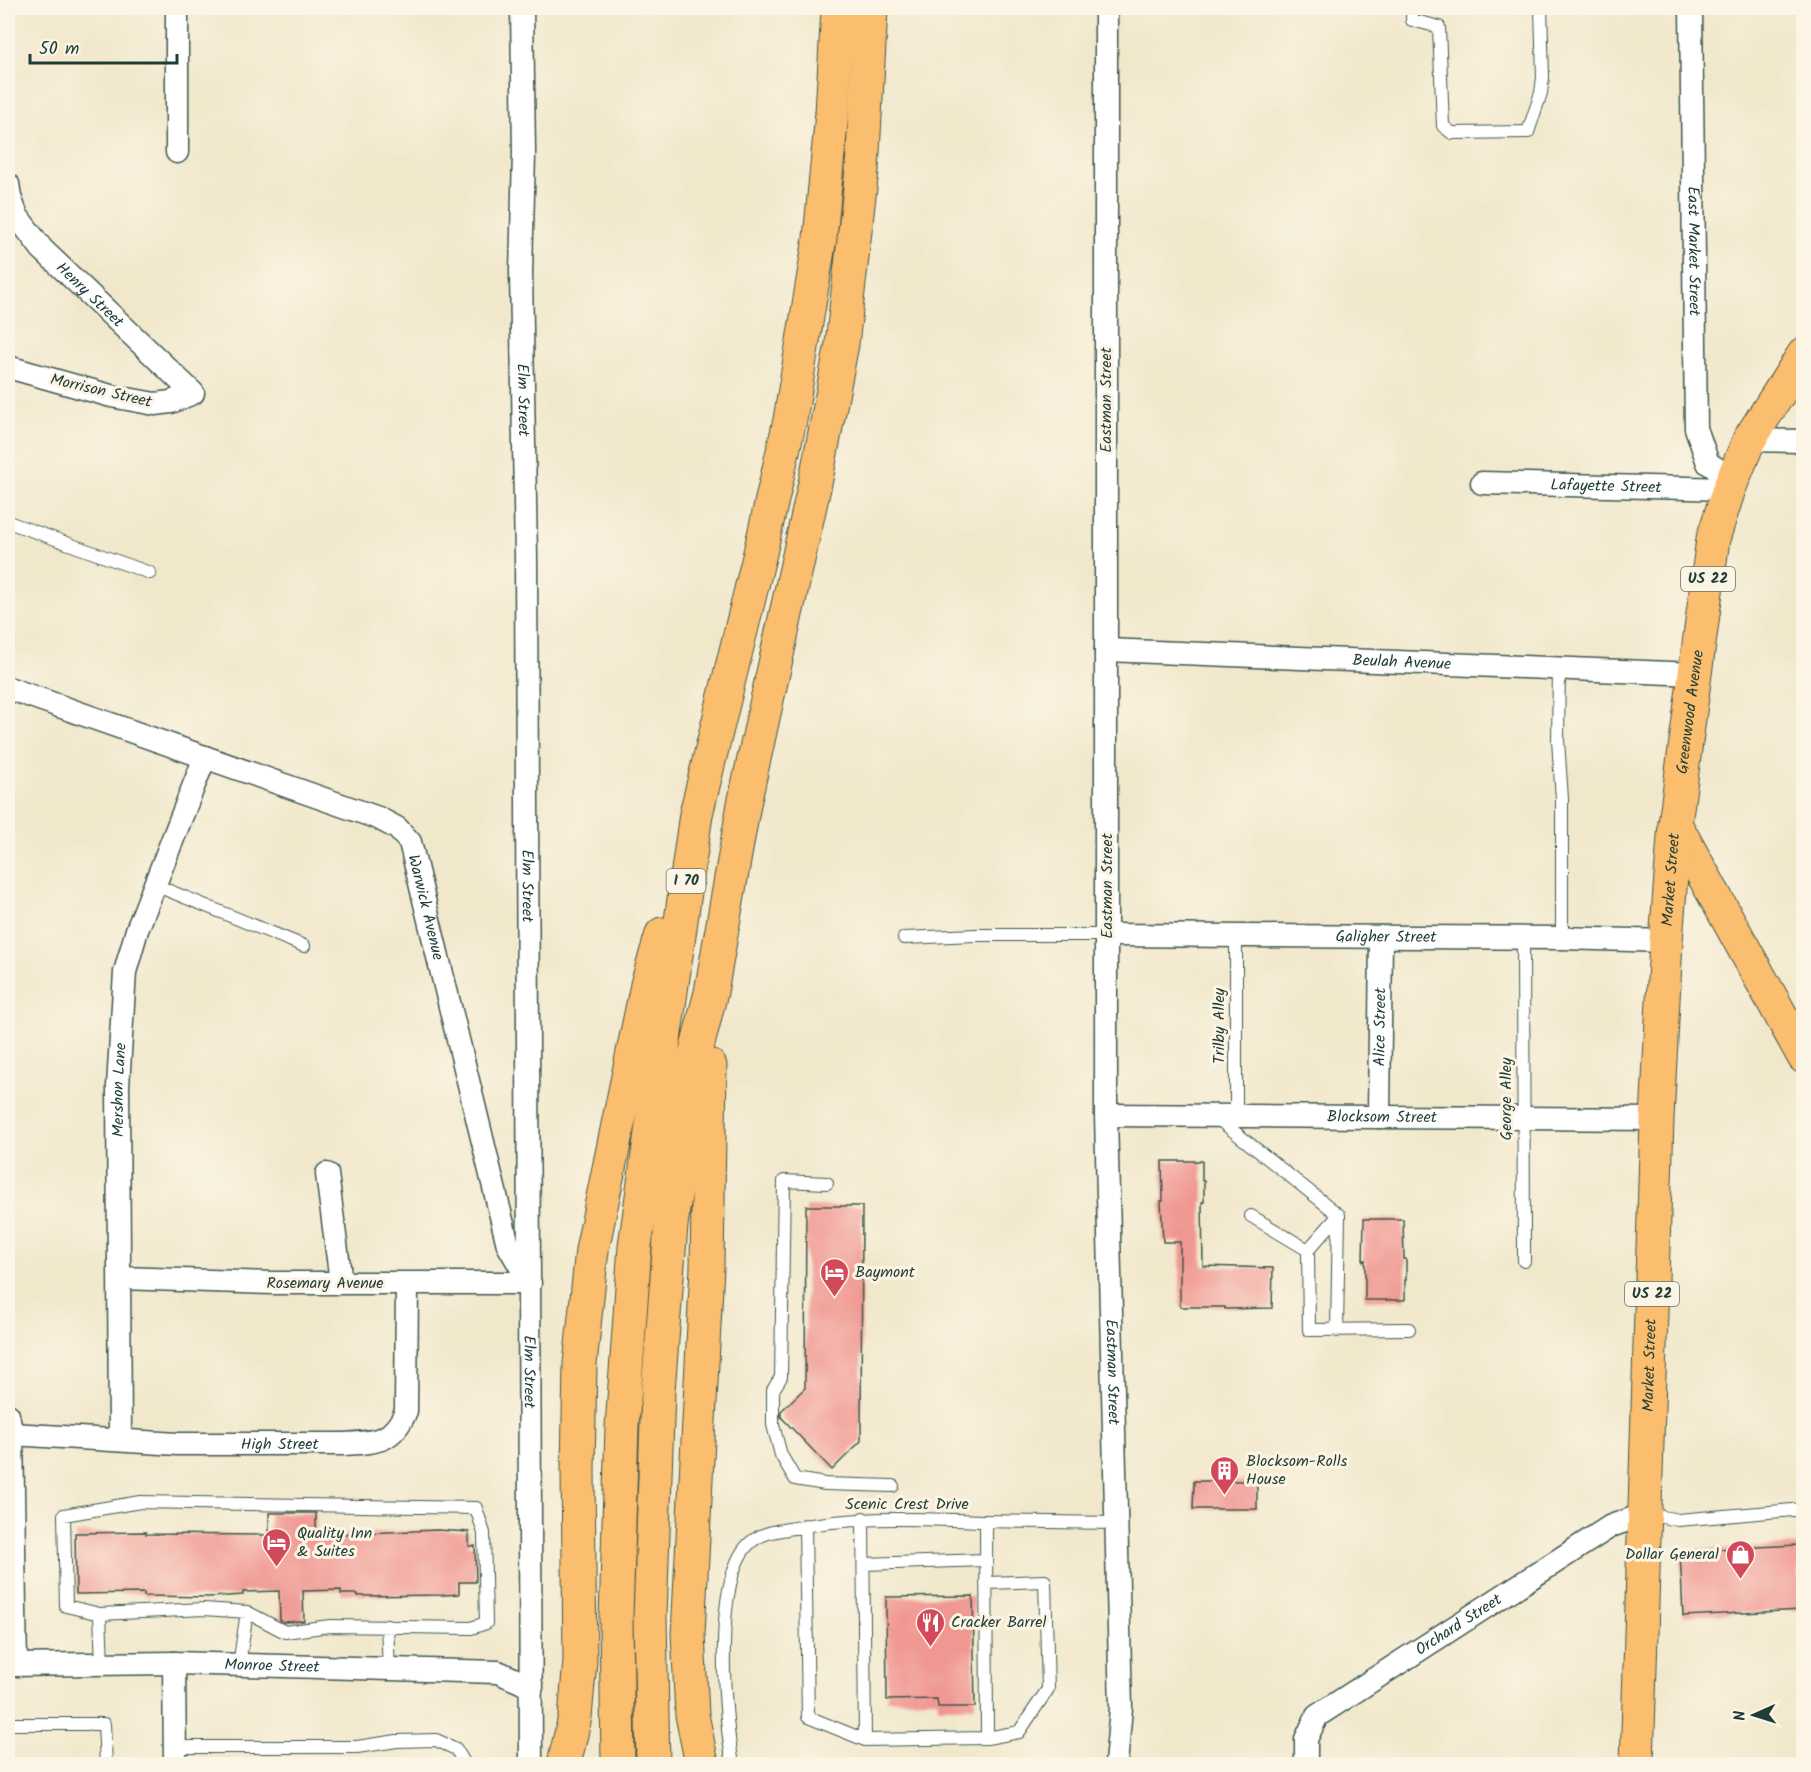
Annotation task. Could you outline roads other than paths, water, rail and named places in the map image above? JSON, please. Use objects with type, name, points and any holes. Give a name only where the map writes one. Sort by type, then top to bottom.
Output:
[{"type":"main road","name":"I 70","points":[[618,1764],[616,1618],[622,1427],[635,1246],[696,814],[790,420],[820,238],[832,113],[838,8]]},
{"type":"main road","name":"I 70","points":[[653,1764],[650,1618],[658,1391],[671,1226],[689,1080],[711,992],[744,804],[817,474],[842,344],[862,170],[871,8]]},
{"type":"main road","name":"Greenwood Avenue","points":[[1675,824],[1713,539],[1731,484],[1749,440],[1803,354]]},
{"type":"main road","points":[[564,1764],[575,1717],[580,1661],[578,1469],[580,1364],[592,1250],[647,985],[696,814]]},
{"type":"main road","points":[[1675,824],[1803,1057]]},
{"type":"main road","name":"Market Street","points":[[1637,1764],[1657,1119],[1666,941],[1675,824]]},
{"type":"main road","points":[[702,1764],[692,1715],[688,1634],[707,1267],[711,992]]},
{"type":"street","points":[[177,8],[177,152]]},
{"type":"street","name":"Elm Street","points":[[522,8],[524,153],[521,273],[526,558],[531,1764]]},
{"type":"street","name":"Eastman Street","points":[[1106,8],[1106,1115],[1121,1708],[1116,1764]]},
{"type":"street","name":"East Market Street","points":[[1691,8],[1696,428],[1708,463],[1731,484]]},
{"type":"street","name":"Henry Street","points":[[8,184],[17,216],[42,249],[193,393]]},
{"type":"street","name":"Morrison Street","points":[[8,367],[111,396],[154,404],[171,402],[193,393]]},
{"type":"street","points":[[1749,440],[1803,441]]},
{"type":"street","name":"Lafayette Street","points":[[1482,483],[1731,484]]},
{"type":"street","name":"Beulah Avenue","points":[[1106,650],[1695,674]]},
{"type":"street","name":"Warwick Avenue","points":[[8,688],[378,818],[397,828],[410,842],[508,1245],[530,1283]]},
{"type":"street","name":"Mershon Lane","points":[[120,1440],[121,1278],[118,1086],[125,972],[137,930],[205,757]]},
{"type":"street","name":"Galigher Street","points":[[1107,935],[1562,938],[1666,941]]},
{"type":"street","name":"Alice Street","points":[[1379,1117],[1380,937]]},
{"type":"street","name":"Blocksom Street","points":[[1106,1115],[1657,1119]]},
{"type":"street","points":[[327,1174],[340,1282]]},
{"type":"street","name":"Rosemary Avenue","points":[[121,1278],[262,1283],[530,1283]]},
{"type":"street","name":"High Street","points":[[10,1425],[120,1440],[178,1444],[345,1444],[366,1443],[385,1438],[399,1428],[406,1411],[406,1284]]},
{"type":"street","points":[[10,1425],[12,1665]]},
{"type":"street","name":"Orchard Street","points":[[1306,1764],[1306,1739],[1317,1716],[1611,1526],[1646,1514]]},
{"type":"street","points":[[174,1663],[175,1756]]},
{"type":"street","name":"Monroe Street","points":[[12,1665],[174,1663],[498,1672],[532,1687]]},
{"type":"lane","points":[[1412,8],[1412,20],[1439,27],[1443,126],[1452,133],[1528,132],[1541,93],[1543,77],[1541,8]]},
{"type":"lane","points":[[8,522],[150,573]]},
{"type":"lane","points":[[1559,669],[1562,938]]},
{"type":"lane","points":[[155,885],[304,946]]},
{"type":"lane","points":[[904,938],[976,935],[1107,935]]},
{"type":"lane","name":"Trilby Alley","points":[[1226,1117],[1236,936]]},
{"type":"lane","name":"George Alley","points":[[1522,938],[1524,1261]]},
{"type":"lane","points":[[1226,1117],[1339,1215]]},
{"type":"lane","points":[[826,1183],[784,1181],[781,1377],[773,1390],[773,1425],[781,1455],[795,1479],[825,1484],[893,1486]]},
{"type":"lane","points":[[1339,1215],[1308,1250],[1309,1330],[1409,1329]]},
{"type":"lane","points":[[1337,1330],[1339,1215]]},
{"type":"lane","points":[[1251,1216],[1308,1250]]},
{"type":"lane","points":[[140,1502],[476,1508],[484,1533],[486,1623],[471,1628],[387,1626],[330,1626],[285,1632],[247,1612],[204,1609],[100,1614],[66,1606],[64,1515],[140,1502]]},
{"type":"lane","points":[[1646,1514],[1678,1520],[1803,1509]]},
{"type":"lane","points":[[863,1518],[865,1740]]},
{"type":"lane","name":"Scenic Crest Drive","points":[[733,1764],[723,1674],[729,1591],[738,1561],[750,1543],[766,1533],[805,1525],[863,1518],[1116,1523]]},
{"type":"lane","points":[[986,1521],[987,1738]]},
{"type":"lane","points":[[805,1525],[808,1717],[865,1740],[987,1738],[1018,1732],[1048,1689],[1045,1581],[986,1583]]},
{"type":"lane","points":[[864,1564],[986,1560]]},
{"type":"lane","points":[[239,1665],[247,1612]]},
{"type":"lane","points":[[100,1614],[102,1664]]},
{"type":"lane","points":[[387,1626],[389,1670]]},
{"type":"lane","points":[[8,1724],[104,1725],[106,1764]]},
{"type":"lane","points":[[175,1756],[357,1747],[397,1741],[436,1740],[456,1749],[465,1764]]},
{"type":"place","name":"Baymont","points":[[834,1298]]},
{"type":"place","name":"Blocksom-Rolls House","points":[[1225,1496]]},
{"type":"place","name":"Quality Inn & Suites","points":[[276,1568]]},
{"type":"place","name":"Dollar General","points":[[1740,1580]]},
{"type":"place","name":"Cracker Barrel","points":[[930,1648]]}]
